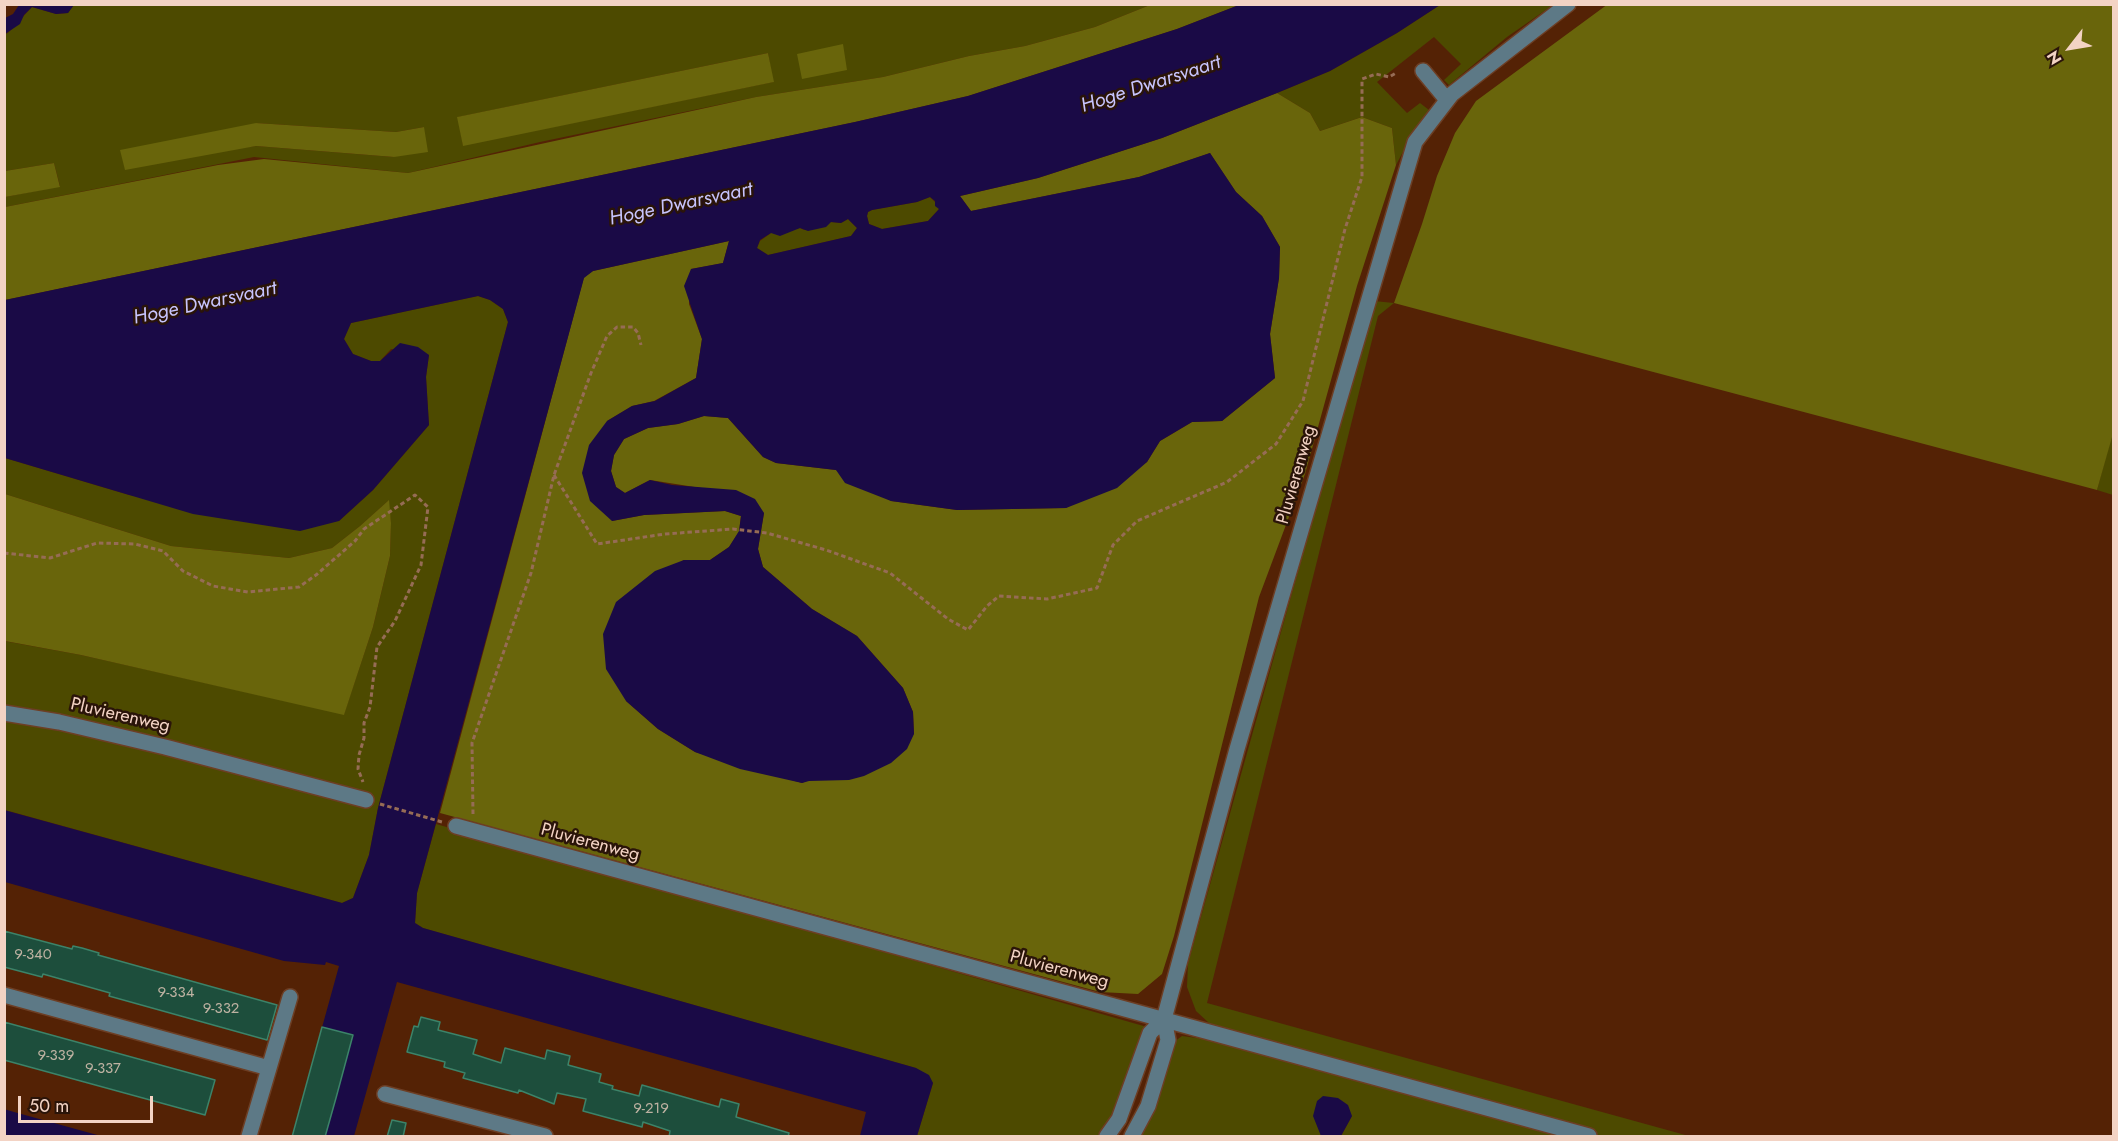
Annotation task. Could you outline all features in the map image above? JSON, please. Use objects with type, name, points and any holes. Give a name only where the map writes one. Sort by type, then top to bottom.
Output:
[{"type":"street","name":"Pluvierenweg","points":[[1132,1137],[1148,1107],[1168,1040],[1164,1019],[1237,749],[1415,142],[1452,94],[1568,4]]},
{"type":"street","points":[[1423,71],[1447,100]]},
{"type":"street","name":"Pluvierenweg","points":[[4,712],[59,722],[165,747],[366,800]]},
{"type":"street","name":"Pluvierenweg","points":[[456,826],[1164,1019]]},
{"type":"street","points":[[4,995],[269,1068]]},
{"type":"street","points":[[249,1137],[290,997]]},
{"type":"street","name":"Pluvierenweg","points":[[1107,1137],[1119,1119],[1150,1034],[1164,1019]]},
{"type":"street","points":[[1164,1019],[1589,1137]]},
{"type":"street","points":[[385,1094],[545,1137]]},
{"type":"path","points":[[554,475],[597,544],[665,534],[733,529],[767,533],[826,550],[890,573],[948,619],[968,630],[987,606],[999,596],[1047,599],[1097,588],[1113,545],[1137,521],[1227,482],[1276,444],[1303,401],[1345,229],[1362,177],[1362,79],[1376,74],[1389,77],[1396,73]]},
{"type":"path","points":[[472,831],[472,743],[531,573],[554,475],[607,336],[617,327],[633,327],[638,333],[641,345]]},
{"type":"path","points":[[4,553],[50,558],[98,543],[135,544],[163,551],[183,572],[213,586],[248,592],[299,587],[355,541],[364,529],[416,495],[428,507],[421,565],[395,621],[377,647],[358,769],[368,792],[366,800],[456,826]]},
{"type":"shaded area","points":[[74,4],[1150,5],[1095,27],[1025,46],[969,56],[883,77],[756,97],[540,142],[408,173],[254,157],[5,207],[5,197],[60,186],[54,163],[5,171],[5,34],[32,7],[56,14],[68,13]],"holes":[[[768,53],[773,82],[463,145],[458,117]],[[256,123],[396,132],[424,127],[394,157],[256,146],[238,148]]]},
{"type":"shaded area","points":[[1608,4],[2113,5],[2114,430],[2097,490],[1394,303],[1437,176],[1455,133],[1476,101]]},
{"type":"shaded area","points":[[1150,5],[1239,5],[1177,29],[968,96],[855,122],[5,300],[5,207],[218,165],[264,159],[408,173],[756,97],[883,77],[969,56],[1025,46],[1095,27]]},
{"type":"shaded area","points":[[1440,5],[1553,5],[1507,37],[1449,85],[1444,80],[1461,64],[1434,37],[1377,82],[1407,113],[1420,103],[1429,110],[1396,165],[1392,128],[1362,117],[1320,131],[1310,113],[1277,93],[1330,71],[1397,33]]},
{"type":"shaded area","points":[[843,44],[847,70],[802,79],[797,54]]},
{"type":"shaded area","points":[[768,53],[774,82],[463,146],[457,117]]},
{"type":"shaded area","points":[[1277,93],[1310,113],[1320,131],[1362,117],[1392,128],[1396,165],[1357,286],[1305,474],[1259,597],[1174,936],[1162,974],[1138,994],[1100,992],[440,813],[584,277],[593,271],[729,241],[723,263],[691,269],[689,304],[702,339],[696,378],[654,401],[632,406],[607,421],[612,521],[644,515],[725,511],[741,516],[739,532],[729,547],[710,560],[683,560],[626,701],[658,729],[695,752],[802,783],[914,734],[913,712],[903,688],[857,636],[812,609],[763,567],[758,549],[764,513],[701,488],[650,480],[625,493],[616,487],[611,471],[614,455],[624,439],[648,428],[678,424],[704,416],[728,418],[763,457],[776,463],[836,470],[891,501],[957,510],[1066,508],[1147,462],[1160,441],[1192,422],[1222,421],[1275,378],[1270,334],[1279,278],[1280,247],[1262,216],[1236,192],[1210,153],[1139,177],[971,211],[960,196],[1038,178],[1162,138]]},
{"type":"shaded area","points":[[256,123],[396,132],[424,127],[428,152],[394,157],[256,146],[125,170],[120,150]]},
{"type":"shaded area","points":[[54,163],[60,187],[5,197],[5,171]]},
{"type":"shaded area","points":[[930,197],[939,209],[928,221],[882,229],[869,224],[867,216],[872,210],[917,202]]},
{"type":"shaded area","points":[[848,219],[857,228],[851,236],[768,255],[757,248],[760,241],[771,233],[800,228],[804,230],[831,222],[841,223]]},
{"type":"shaded area","points":[[478,296],[490,300],[503,309],[508,322],[378,808],[369,855],[353,898],[342,903],[5,810],[4,641],[81,655],[344,714],[373,627],[390,556],[391,523],[388,501],[332,548],[289,558],[171,546],[5,494],[5,458],[129,495],[339,521],[373,490],[429,425],[426,377],[429,355],[391,349],[380,361],[371,361],[353,354],[344,339],[351,323]]},
{"type":"shaded area","points":[[1374,301],[1394,303],[1378,316],[1207,1003],[1689,1136],[1341,1136],[1352,1116],[1321,1136],[1137,1136],[1171,1044],[1182,1036],[1205,1039],[1209,1023],[1196,1011],[1187,987],[1188,963]]},
{"type":"shaded area","points":[[2113,430],[2113,495],[2097,490]]},
{"type":"shaded area","points":[[5,494],[171,546],[289,558],[332,548],[389,500],[390,556],[373,627],[344,715],[81,655],[5,641]]},
{"type":"shaded area","points":[[436,824],[1147,1027],[1113,1118],[1101,1136],[917,1136],[933,1083],[916,1068],[423,928],[415,923],[417,893]]},
{"type":"water","points":[[19,5],[74,5],[68,13],[56,14],[32,7],[24,15],[20,24],[5,34],[5,18],[13,14]]},
{"type":"water","name":"Hoge Dwarsvaart","points":[[1239,5],[1440,5],[1397,33],[1330,71],[1277,93],[1162,138],[1038,178],[960,196],[971,211],[1139,177],[1210,153],[1236,192],[1262,216],[1280,247],[1279,278],[1270,334],[1275,378],[1222,421],[1192,422],[1160,441],[1147,462],[1117,488],[1066,508],[957,510],[891,501],[845,483],[836,470],[776,463],[763,457],[728,418],[704,416],[678,424],[648,428],[624,439],[614,455],[611,471],[616,487],[625,493],[650,480],[672,485],[736,490],[755,499],[764,513],[758,549],[763,567],[812,609],[857,636],[903,688],[913,712],[914,734],[907,749],[891,763],[864,776],[849,780],[802,783],[740,769],[695,752],[658,729],[626,701],[606,669],[603,634],[616,602],[655,571],[684,560],[710,560],[729,547],[739,531],[741,516],[725,511],[644,515],[612,521],[590,501],[582,473],[589,445],[607,421],[632,406],[655,401],[696,378],[702,339],[684,286],[691,269],[723,263],[729,241],[593,271],[584,278],[417,893],[415,923],[423,928],[916,1068],[929,1075],[933,1083],[917,1136],[860,1136],[866,1112],[397,982],[354,1136],[292,1136],[339,966],[326,962],[325,965],[284,961],[5,882],[4,810],[342,903],[353,898],[369,855],[378,808],[508,322],[503,309],[490,300],[478,296],[351,323],[344,339],[353,354],[371,361],[380,361],[400,343],[418,347],[429,355],[426,377],[429,425],[373,490],[339,521],[300,531],[193,514],[5,458],[5,300],[855,122],[968,96],[1177,29]],"holes":[[[930,197],[939,209],[928,221],[882,229],[869,224],[867,216],[872,210],[917,202]],[[848,219],[857,228],[851,236],[768,255],[757,248],[760,240],[771,233],[780,236],[800,228],[808,231],[826,227],[831,222],[841,223]]]},
{"type":"water","points":[[1323,1096],[1338,1098],[1348,1105],[1352,1116],[1341,1136],[1321,1136],[1313,1116],[1317,1101]]},
{"type":"water","points":[[4,1109],[14,1112],[101,1136],[5,1136]]},
{"type":"building","points":[[4,931],[72,949],[73,946],[82,948],[99,953],[98,955],[277,1005],[267,1040],[109,996],[110,993],[43,974],[42,977],[4,967]]},
{"type":"building","points":[[421,1017],[440,1022],[438,1030],[477,1040],[473,1054],[501,1063],[505,1048],[545,1059],[547,1050],[570,1056],[568,1065],[601,1074],[599,1082],[613,1086],[612,1089],[639,1096],[642,1085],[719,1107],[721,1099],[739,1104],[736,1117],[789,1133],[788,1137],[669,1137],[670,1131],[643,1122],[642,1127],[583,1111],[586,1099],[557,1093],[554,1104],[519,1090],[518,1093],[463,1078],[465,1073],[444,1067],[445,1062],[407,1052],[414,1026],[418,1027]]},
{"type":"building","points":[[4,1022],[215,1080],[205,1115],[4,1060]]},
{"type":"building","points":[[322,1027],[353,1035],[336,1098],[325,1137],[292,1137]]},
{"type":"building","points":[[392,1120],[406,1123],[403,1137],[387,1137]]}]
